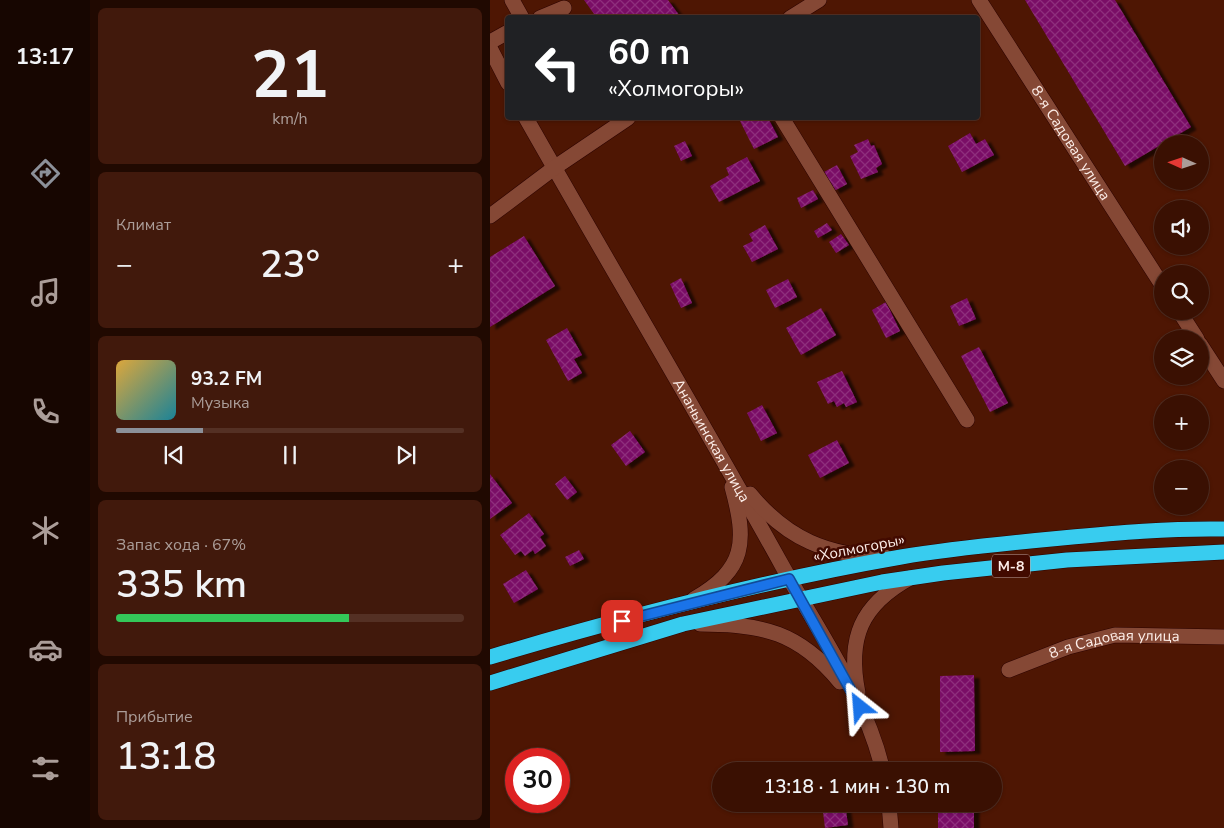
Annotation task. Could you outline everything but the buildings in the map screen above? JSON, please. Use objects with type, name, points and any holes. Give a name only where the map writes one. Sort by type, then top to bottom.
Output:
[{"type":"highway","name":"«Холмогоры»","points":[[490,657],[688,603],[789,579],[902,557],[993,544],[1105,534],[1224,529]]},
{"type":"highway","name":"М-8","points":[[490,683],[683,624],[800,598],[910,578],[1067,560],[1224,552]]},
{"type":"street","points":[[512,0],[520,15]]},
{"type":"street","points":[[795,15],[819,0]]},
{"type":"street","name":"8-я Садовая улица","points":[[979,0],[1154,273]]},
{"type":"street","points":[[548,15],[565,8]]},
{"type":"street","points":[[490,42],[505,34]]},
{"type":"street","points":[[490,48],[505,77]]},
{"type":"street","name":"Ананьинская улица","points":[[527,120],[650,336],[726,464],[800,598],[860,707],[876,745],[881,762]]},
{"type":"street","points":[[490,216],[554,168],[625,120]]},
{"type":"street","points":[[783,120],[967,420]]},
{"type":"street","points":[[1209,358],[1224,381]]},
{"type":"street","points":[[726,464],[770,517],[804,540],[837,552],[855,555],[902,557]]},
{"type":"street","points":[[688,603],[719,583],[735,565],[739,554],[740,517],[726,464]]},
{"type":"street","points":[[860,707],[853,658],[858,632],[874,605],[894,587],[910,578]]},
{"type":"street","points":[[683,624],[759,628],[788,638],[812,652],[860,707]]},
{"type":"street","name":"8-я Садовая улица","points":[[1009,670],[1068,647],[1115,635],[1224,637]]},
{"type":"street","points":[[890,812],[891,828]]},
{"type":"route","points":[[622,621],[789,579],[860,707]]}]
